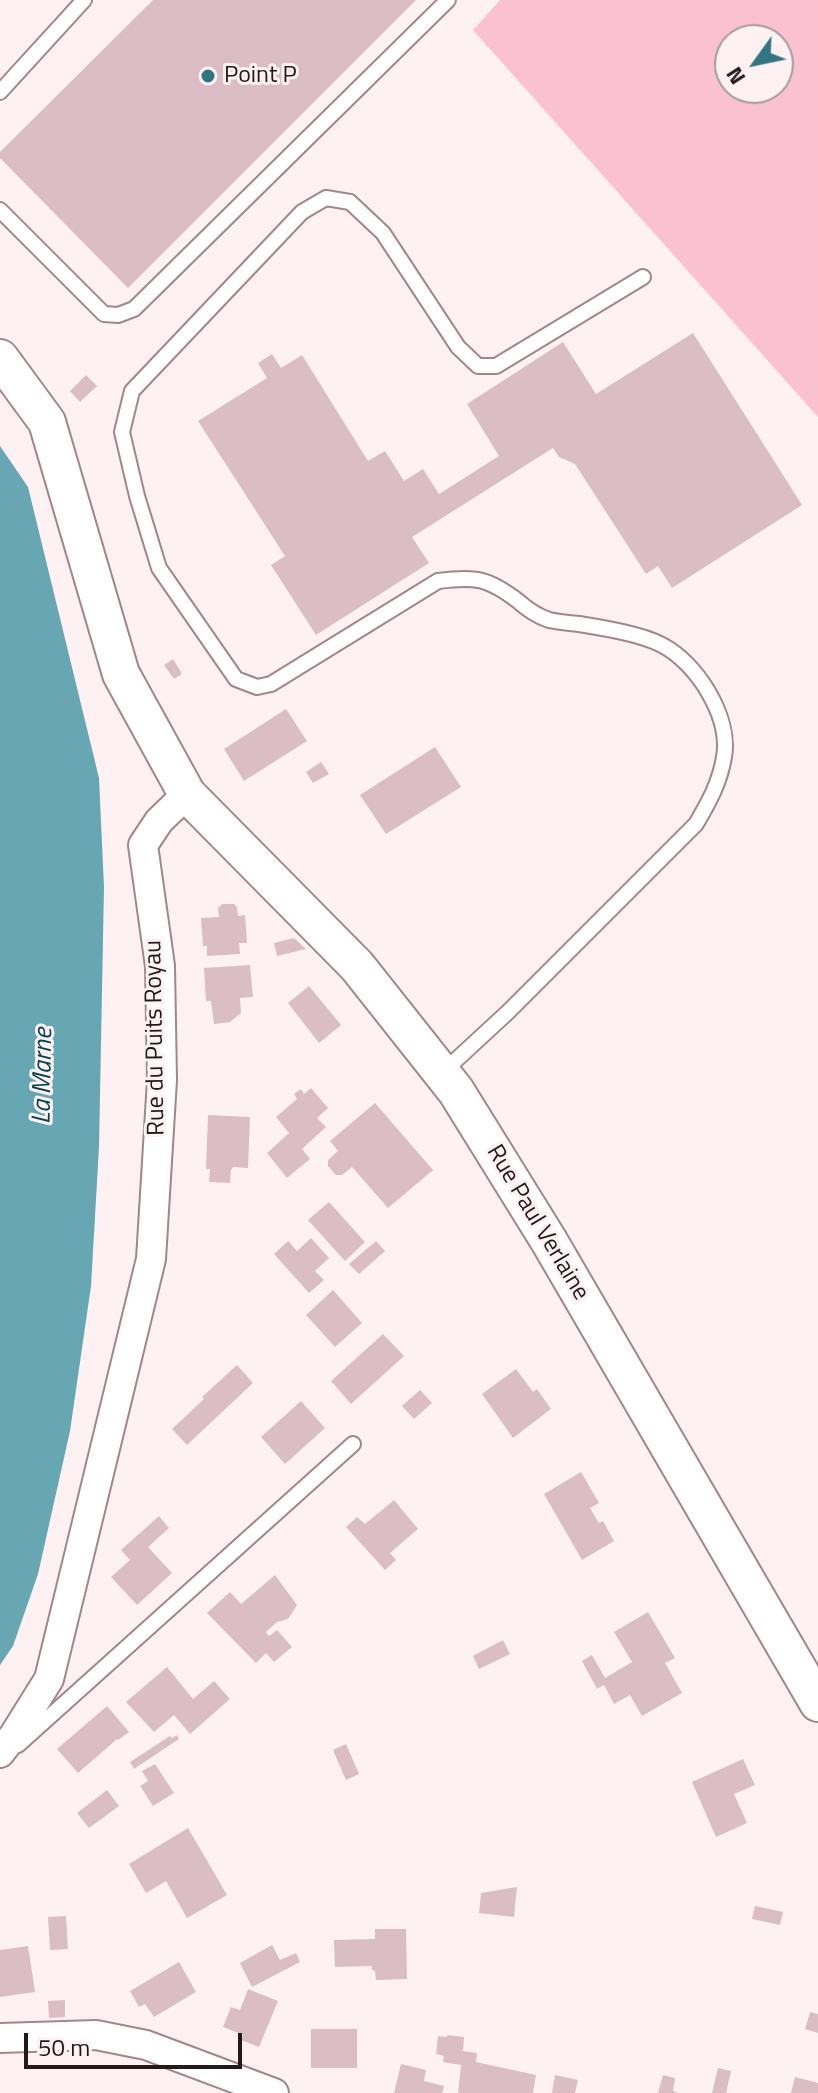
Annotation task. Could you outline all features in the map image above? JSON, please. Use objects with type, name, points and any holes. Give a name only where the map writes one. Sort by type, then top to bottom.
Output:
[{"type":"street","points":[[0,358],[47,422],[121,674],[187,794]]},
{"type":"street","name":"Rue Paul Verlaine","points":[[187,794],[357,966],[456,1091],[549,1241],[818,1703]]},
{"type":"street","name":"Rue du Puits Royau","points":[[0,1753],[49,1679],[151,1259],[162,1080],[160,966],[143,845],[159,821],[187,794]]},
{"type":"street","points":[[0,2038],[96,2035],[146,2045],[274,2093]]},
{"type":"lane","points":[[0,92],[84,0]]},
{"type":"lane","points":[[0,210],[104,314],[118,315],[134,309],[448,0]]},
{"type":"lane","points":[[442,1073],[508,1012],[696,824],[714,794],[725,755],[722,721],[697,674],[662,645],[613,629],[549,620],[531,612],[504,591],[480,579],[465,577],[438,581],[271,684],[257,687],[236,679],[159,568],[122,432],[132,391],[302,212],[326,198],[350,202],[383,233],[458,347],[478,366],[496,366],[643,277]]},
{"type":"lane","points":[[0,1761],[353,1444]]},
{"type":"shaded area","points":[[500,0],[818,0],[818,417],[473,30]]},
{"type":"water","name":"La Marne","points":[[0,446],[28,487],[99,778],[104,887],[99,1147],[91,1286],[70,1431],[38,1574],[13,1646],[0,1665]]},
{"type":"building","name":"Point P","points":[[153,0],[416,0],[128,288],[0,158],[0,152]]},
{"type":"building","points":[[693,333],[802,505],[672,588],[658,566],[646,574],[575,464],[559,457],[553,448],[412,537],[429,563],[316,635],[271,565],[285,556],[198,421],[267,378],[258,363],[272,354],[281,368],[302,355],[368,461],[385,451],[404,481],[423,469],[439,494],[499,456],[467,404],[563,342],[596,394]]},
{"type":"building","points":[[86,375],[97,386],[80,402],[70,391]]},
{"type":"building","points":[[173,659],[182,674],[174,679],[164,665]]},
{"type":"building","points":[[286,709],[307,741],[244,781],[224,749]]},
{"type":"building","points":[[435,747],[461,787],[386,834],[360,795]]},
{"type":"building","points":[[321,762],[329,774],[313,783],[306,772]]},
{"type":"building","points":[[222,904],[234,904],[238,916],[245,915],[247,943],[239,943],[240,954],[207,956],[201,918],[219,917],[218,908]]},
{"type":"building","points":[[294,938],[306,949],[277,956],[274,943]]},
{"type":"building","points":[[250,965],[253,997],[240,998],[241,1013],[230,1022],[214,1024],[211,1001],[206,1001],[204,968]]},
{"type":"building","points":[[309,986],[341,1025],[319,1043],[288,1003]]},
{"type":"building","points":[[311,1088],[328,1108],[317,1118],[326,1127],[302,1149],[310,1159],[287,1178],[267,1153],[289,1133],[276,1117],[297,1099],[294,1094],[301,1089],[304,1094]]},
{"type":"building","points":[[375,1103],[433,1170],[388,1208],[352,1167],[342,1175],[336,1175],[328,1166],[328,1160],[338,1151],[330,1141]]},
{"type":"building","points":[[208,1115],[250,1117],[248,1168],[233,1167],[230,1183],[209,1182],[210,1169],[206,1169]]},
{"type":"building","points":[[329,1202],[365,1242],[345,1261],[308,1220]]},
{"type":"building","points":[[311,1238],[329,1258],[315,1271],[324,1280],[309,1293],[274,1254],[288,1241],[297,1251]]},
{"type":"building","points":[[376,1241],[385,1251],[359,1274],[349,1264]]},
{"type":"building","points":[[333,1290],[362,1323],[335,1347],[306,1315]]},
{"type":"building","points":[[383,1334],[404,1356],[351,1404],[331,1381]]},
{"type":"building","points":[[237,1365],[253,1383],[187,1445],[172,1429]]},
{"type":"building","points":[[516,1369],[533,1392],[537,1389],[551,1409],[513,1438],[482,1394]]},
{"type":"building","points":[[420,1390],[432,1403],[414,1419],[402,1406]]},
{"type":"building","points":[[301,1401],[325,1428],[285,1464],[261,1437]]},
{"type":"building","points":[[581,1472],[599,1503],[590,1508],[599,1523],[603,1521],[614,1541],[582,1560],[544,1494]]},
{"type":"building","points":[[394,1500],[418,1529],[390,1553],[396,1560],[385,1570],[346,1527],[357,1517],[365,1524]]},
{"type":"building","points":[[159,1516],[169,1528],[148,1547],[172,1573],[137,1605],[111,1577],[130,1560],[121,1550]]},
{"type":"building","points":[[275,1575],[297,1605],[288,1619],[277,1622],[266,1632],[269,1636],[277,1630],[292,1647],[274,1662],[266,1653],[256,1663],[207,1613],[230,1592],[241,1604]]},
{"type":"building","points":[[648,1612],[675,1658],[665,1663],[682,1693],[642,1716],[630,1695],[614,1704],[604,1685],[597,1689],[582,1661],[592,1655],[605,1678],[632,1662],[614,1632]]},
{"type":"building","points":[[503,1640],[510,1654],[479,1669],[473,1656]]},
{"type":"building","points":[[167,1667],[193,1699],[214,1681],[230,1699],[190,1734],[174,1715],[154,1732],[126,1702]]},
{"type":"building","points":[[107,1706],[129,1732],[78,1773],[57,1749]]},
{"type":"building","points":[[177,1735],[179,1739],[134,1769],[130,1762],[170,1736]]},
{"type":"building","points":[[346,1744],[359,1774],[346,1780],[333,1750]]},
{"type":"building","points":[[743,1759],[755,1785],[734,1794],[747,1823],[716,1837],[692,1782]]},
{"type":"building","points":[[155,1764],[174,1793],[153,1806],[140,1786],[148,1781],[142,1771]]},
{"type":"building","points":[[107,1790],[119,1806],[89,1828],[77,1813]]},
{"type":"building","points":[[188,1828],[227,1895],[187,1918],[166,1881],[146,1893],[129,1864]]},
{"type":"building","points":[[517,1887],[514,1917],[479,1913],[481,1893]]},
{"type":"building","points":[[755,1906],[783,1912],[780,1925],[752,1919]]},
{"type":"building","points":[[66,1916],[68,1949],[50,1950],[48,1917]]},
{"type":"building","points":[[375,1929],[406,1929],[407,1979],[376,1980],[372,1966],[335,1967],[334,1940],[375,1939]]},
{"type":"building","points":[[272,1945],[280,1960],[296,1953],[300,1962],[252,1987],[240,1963]]},
{"type":"building","points":[[28,1946],[35,1992],[0,1997],[0,1950]]},
{"type":"building","points":[[179,1962],[196,1992],[154,2017],[145,2004],[139,2007],[130,1991]]},
{"type":"building","points":[[248,1989],[278,2001],[259,2047],[241,2040],[243,2035],[223,2027],[231,2007],[240,2010]]},
{"type":"building","points":[[65,2000],[65,2017],[49,2018],[48,2001]]},
{"type":"building","points":[[810,2012],[818,2014],[818,2033],[805,2029]]},
{"type":"building","points":[[311,2029],[357,2029],[357,2068],[311,2068]]},
{"type":"building","points":[[438,2036],[464,2037],[463,2051],[477,2053],[476,2062],[536,2075],[533,2093],[458,2093],[461,2065],[443,2062],[444,2056],[436,2054]]},
{"type":"building","points":[[401,2064],[426,2070],[424,2081],[444,2086],[442,2093],[394,2093]]},
{"type":"building","points":[[718,2068],[731,2071],[726,2093],[712,2093]]},
{"type":"building","points":[[555,2075],[578,2080],[575,2093],[552,2093]]},
{"type":"building","points":[[663,2075],[675,2078],[673,2091],[678,2093],[658,2093]]},
{"type":"building","points":[[795,2077],[818,2083],[818,2093],[791,2093]]},
{"type":"place","name":"Point P","points":[[208,76]]}]
